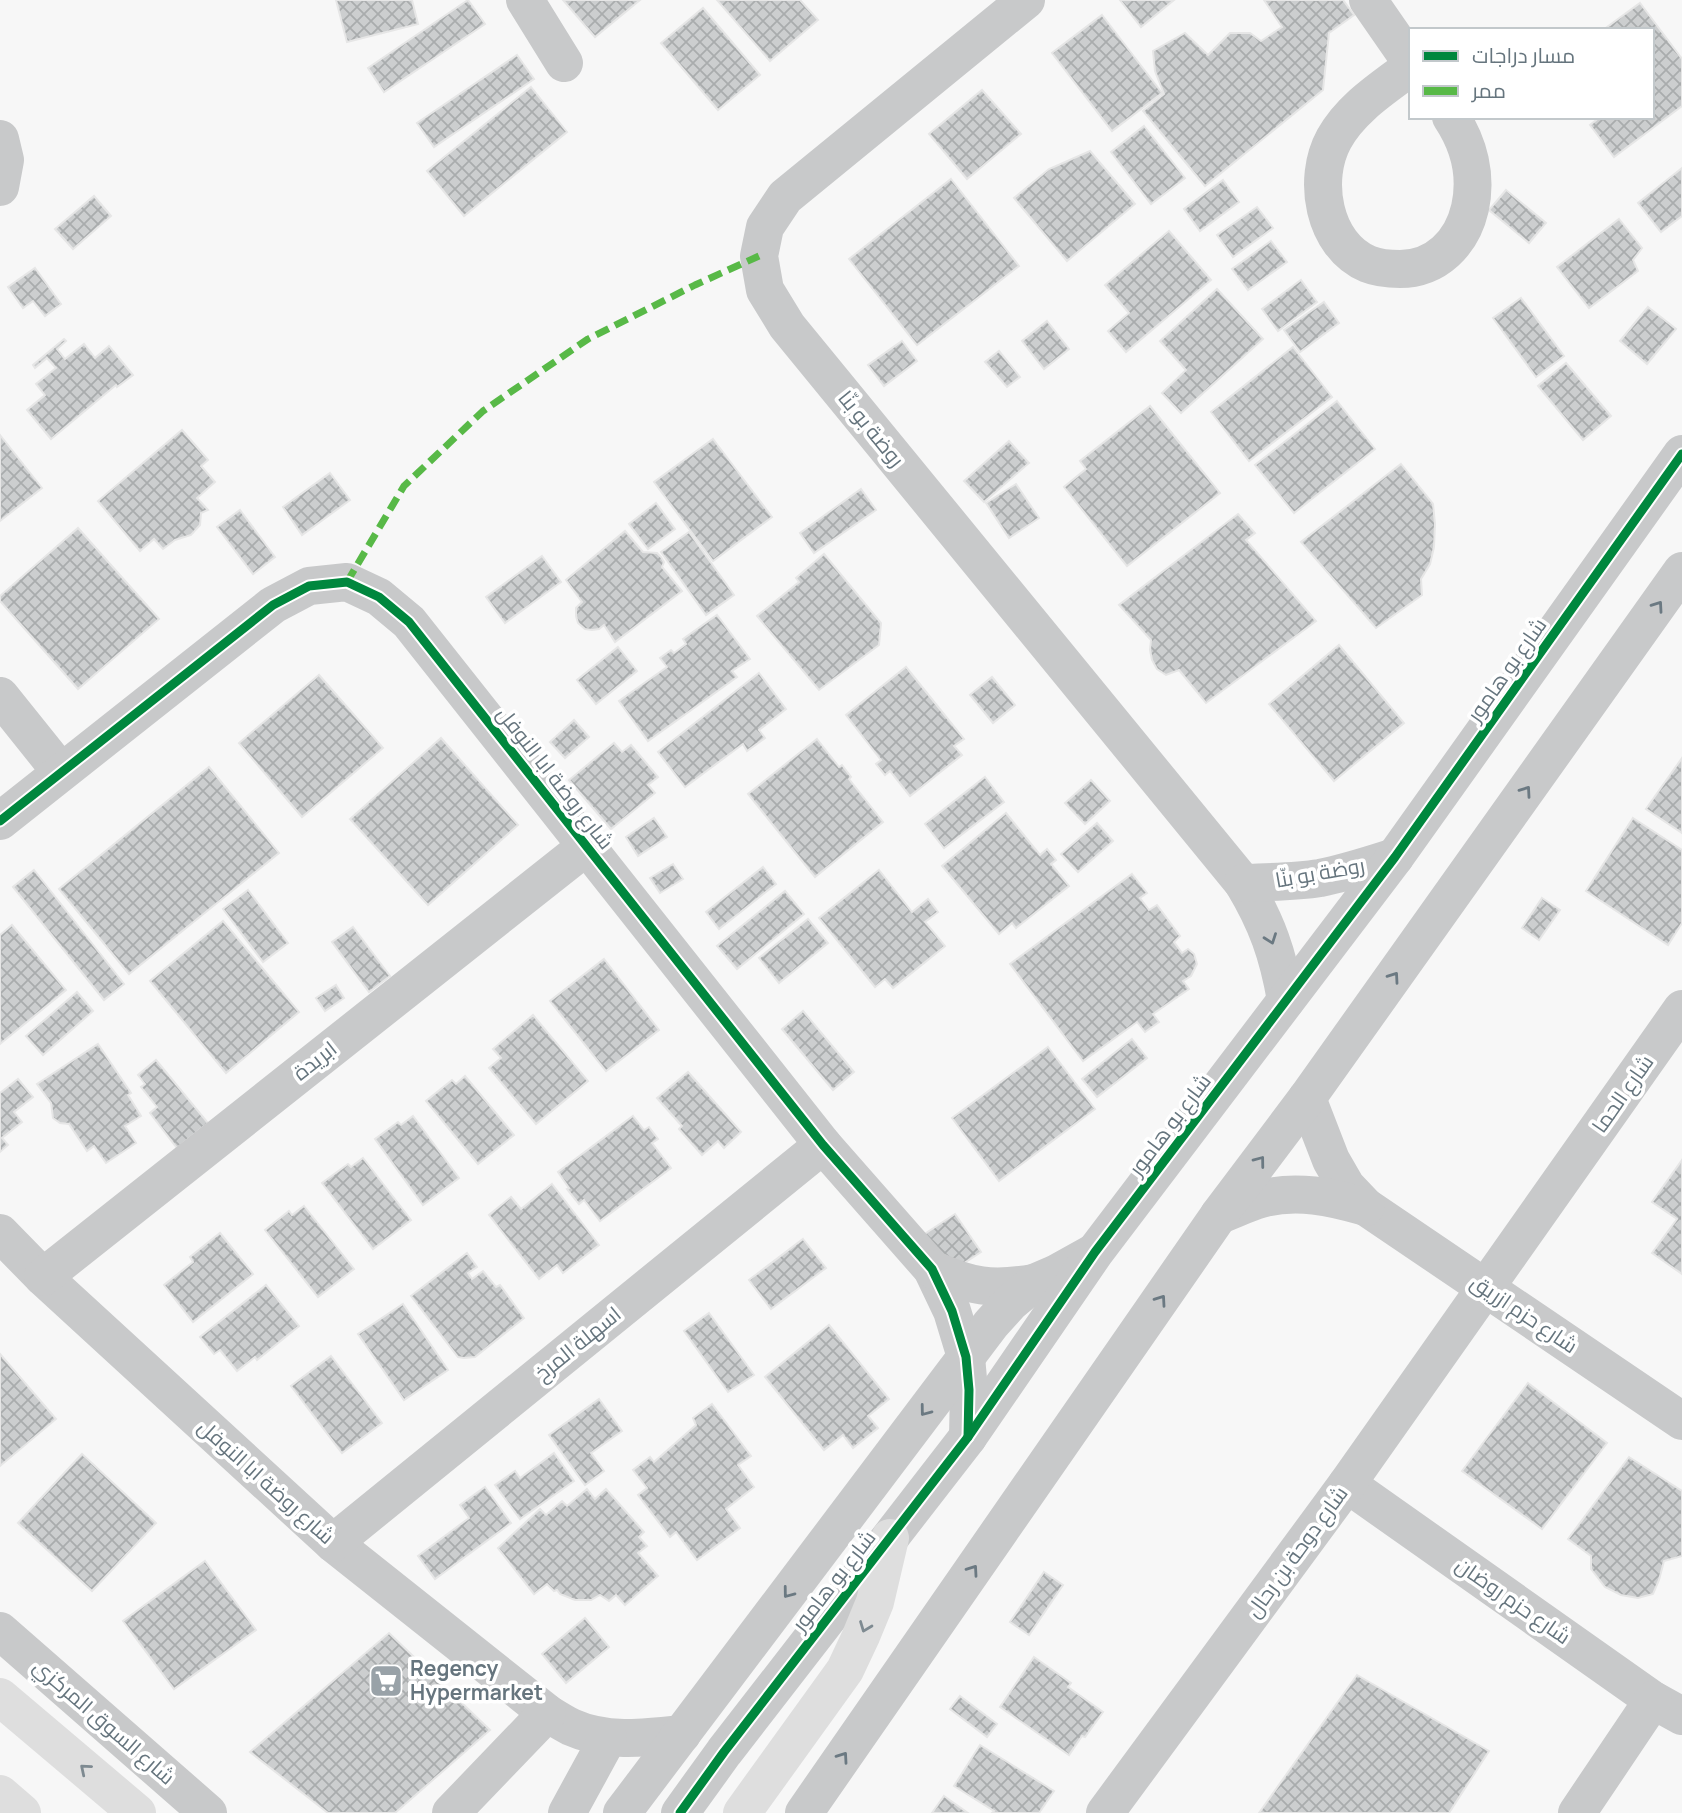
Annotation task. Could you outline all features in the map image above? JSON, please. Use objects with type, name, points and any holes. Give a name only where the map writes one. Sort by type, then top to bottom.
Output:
[{"type":"main road","points":[[742,1813],[845,1670],[875,1602],[890,1538]]},
{"type":"main road","points":[[0,1697],[137,1813]]},
{"type":"main road","points":[[0,1794],[22,1813]]},
{"type":"street","points":[[525,0],[564,63]]},
{"type":"street","name":"روضة بو بنّا","points":[[1026,0],[785,197],[765,227],[759,256],[765,290],[787,326],[1243,883],[1272,939],[1286,1000]]},
{"type":"street","points":[[1368,0],[1409,61]]},
{"type":"street","points":[[1409,66],[1365,102],[1343,125],[1327,157],[1323,179],[1325,206],[1330,223],[1339,240],[1368,264],[1386,269],[1408,269],[1430,263],[1444,254],[1456,241],[1467,222],[1473,183],[1468,152],[1452,119]]},
{"type":"street","points":[[0,139],[5,160],[0,187]]},
{"type":"street","name":"شارع بو هامور","points":[[680,1813],[723,1752],[968,1437],[1095,1252],[1395,857],[1682,454]]},
{"type":"street","points":[[804,1813],[1219,1215],[1307,1098],[1682,571]]},
{"type":"street","name":"شارع روضة ابا النوفل","points":[[0,821],[273,605],[309,586],[347,582],[379,597],[409,622],[823,1145],[932,1269],[952,1311],[966,1357],[969,1390],[968,1437]]},
{"type":"street","points":[[0,696],[61,772]]},
{"type":"street","name":"ابريدة","points":[[43,1277],[587,846]]},
{"type":"street","name":"روضة بو بنّا","points":[[1243,883],[1321,877],[1395,857]]},
{"type":"street","name":"شارع الحما","points":[[1485,1288],[1682,1009]]},
{"type":"street","name":"شارع حزم ازريق","points":[[1307,1098],[1331,1160],[1346,1186],[1366,1207],[1682,1421]]},
{"type":"street","name":"اسهلة المرخ","points":[[334,1543],[823,1145]]},
{"type":"street","name":"شارع حزم ازريق","points":[[1219,1215],[1263,1198],[1297,1194],[1332,1197],[1366,1207]]},
{"type":"street","name":"شارع روضة ابا النوفل","points":[[0,1233],[43,1277],[334,1543],[547,1713],[572,1728],[608,1738],[682,1734]]},
{"type":"street","name":"شارع بو هامور","points":[[632,1801],[997,1317],[1034,1283],[1055,1275],[1095,1252]]},
{"type":"street","name":"شارع روضة ابا النوفل","points":[[932,1269],[956,1280],[981,1286],[1007,1287],[1034,1283]]},
{"type":"street","name":"شارع دوحة بن رحال","points":[[1105,1813],[1347,1483],[1485,1288]]},
{"type":"street","name":"شارع حزم روضان","points":[[1347,1483],[1668,1708]]},
{"type":"street","name":"شارع السوق المركزي","points":[[0,1631],[208,1813]]},
{"type":"street","points":[[1577,1813],[1668,1708]]},
{"type":"street","points":[[451,1813],[547,1713]]},
{"type":"street","points":[[567,1813],[608,1738],[628,1760],[632,1801]]},
{"type":"building","points":[[336,0],[412,0],[418,24],[347,42]]},
{"type":"building","points":[[468,0],[485,24],[384,92],[368,68]]},
{"type":"building","points":[[563,0],[640,0],[595,37]]},
{"type":"building","points":[[717,0],[800,0],[818,20],[770,61]]},
{"type":"building","points":[[1120,0],[1174,0],[1141,27]]},
{"type":"building","points":[[1264,0],[1343,0],[1354,15],[1329,33],[1323,90],[1205,186],[1143,111],[1164,94],[1155,71],[1153,51],[1185,33],[1208,55],[1230,33],[1250,33],[1261,41],[1282,27]]},
{"type":"building","points":[[1640,3],[1682,59],[1682,106],[1614,157],[1590,125],[1598,119],[1654,119],[1654,28],[1606,28]]},
{"type":"building","points":[[703,8],[760,75],[718,110],[661,43]]},
{"type":"building","points":[[1102,15],[1162,93],[1112,131],[1052,53]]},
{"type":"building","points":[[517,55],[534,79],[434,147],[417,123]]},
{"type":"building","points":[[531,87],[567,132],[464,216],[427,171]]},
{"type":"building","points":[[982,90],[1021,134],[967,179],[929,134]]},
{"type":"building","points":[[1144,126],[1185,178],[1151,204],[1111,152]]},
{"type":"building","points":[[1090,151],[1135,204],[1067,261],[1014,198],[1049,169]]},
{"type":"building","points":[[1682,168],[1682,216],[1661,232],[1638,203]]},
{"type":"building","points":[[951,179],[1019,266],[917,345],[849,259]]},
{"type":"building","points":[[1223,180],[1239,202],[1200,231],[1184,209]]},
{"type":"building","points":[[1506,190],[1546,223],[1529,243],[1489,210]]},
{"type":"building","points":[[94,196],[111,216],[73,249],[55,229]]},
{"type":"building","points":[[1257,207],[1273,228],[1233,257],[1217,235]]},
{"type":"building","points":[[1619,219],[1642,248],[1633,260],[1638,271],[1589,308],[1557,267]]},
{"type":"building","points":[[1169,231],[1211,280],[1126,352],[1108,331],[1129,313],[1105,285]]},
{"type":"building","points":[[1271,241],[1287,262],[1248,290],[1232,269]]},
{"type":"building","points":[[35,268],[61,304],[45,316],[33,301],[23,308],[8,287]]},
{"type":"building","points":[[1301,280],[1317,302],[1278,331],[1262,309]]},
{"type":"building","points":[[1217,289],[1263,339],[1181,413],[1162,393],[1186,370],[1160,341]]},
{"type":"building","points":[[1521,298],[1564,356],[1536,377],[1493,318]]},
{"type":"building","points":[[1324,302],[1339,323],[1300,352],[1284,330]]},
{"type":"building","points":[[1648,307],[1676,329],[1647,364],[1620,341]]},
{"type":"building","points":[[1047,321],[1069,349],[1044,369],[1022,341]]},
{"type":"building","points":[[64,339],[66,341],[57,349],[65,359],[84,344],[95,358],[109,346],[133,375],[117,387],[116,385],[51,439],[27,410],[45,395],[36,384],[56,368],[47,358],[35,368],[33,365]]},
{"type":"building","points":[[902,341],[917,361],[884,386],[868,365]]},
{"type":"building","points":[[1293,347],[1332,397],[1249,461],[1211,412]]},
{"type":"building","points":[[999,351],[1020,377],[1007,387],[985,362]]},
{"type":"building","points":[[1566,363],[1611,416],[1583,440],[1538,386]]},
{"type":"building","points":[[1337,401],[1375,449],[1294,513],[1255,465]]},
{"type":"building","points":[[1150,406],[1220,493],[1127,566],[1064,487],[1086,469],[1080,461]]},
{"type":"building","points":[[182,430],[208,460],[201,466],[215,482],[197,498],[208,510],[201,513],[200,525],[191,535],[175,540],[163,549],[154,539],[140,551],[98,501]]},
{"type":"building","points":[[0,435],[42,488],[0,521]]},
{"type":"building","points":[[713,439],[772,517],[713,561],[654,482]]},
{"type":"building","points":[[1009,441],[1029,463],[984,502],[964,481]]},
{"type":"building","points":[[1401,464],[1433,504],[1434,547],[1430,564],[1421,579],[1422,595],[1376,628],[1301,542]]},
{"type":"building","points":[[330,473],[350,500],[302,535],[283,507]]},
{"type":"building","points":[[1016,484],[1039,518],[1009,538],[986,503]]},
{"type":"building","points":[[861,489],[876,510],[814,553],[800,533]]},
{"type":"building","points":[[656,503],[675,529],[648,549],[629,524]]},
{"type":"building","points":[[240,510],[275,557],[253,574],[217,527]]},
{"type":"building","points":[[1238,514],[1255,533],[1246,540],[1316,621],[1206,703],[1179,670],[1166,675],[1157,669],[1152,660],[1151,640],[1119,605]]},
{"type":"building","points":[[78,528],[159,619],[78,689],[0,601],[0,596]]},
{"type":"building","points":[[625,531],[643,552],[657,553],[661,557],[664,562],[662,567],[682,591],[615,642],[604,625],[592,630],[585,629],[578,623],[576,608],[582,602],[566,580]]},
{"type":"building","points":[[689,532],[734,595],[706,615],[661,552]]},
{"type":"building","points":[[824,554],[881,623],[879,645],[819,690],[757,616],[799,582],[796,578]]},
{"type":"building","points":[[542,556],[561,582],[505,623],[486,597]]},
{"type":"building","points":[[717,615],[750,659],[732,671],[737,677],[648,741],[619,701],[667,667],[660,658],[671,650],[674,653],[686,644],[683,639]]},
{"type":"building","points":[[1339,645],[1404,723],[1334,781],[1269,704]]},
{"type":"building","points":[[618,647],[637,671],[596,704],[577,680]]},
{"type":"building","points":[[906,667],[964,739],[954,746],[962,755],[910,796],[890,771],[885,775],[876,764],[881,760],[846,715]]},
{"type":"building","points":[[759,673],[786,709],[759,730],[765,738],[747,751],[743,744],[685,787],[658,752]]},
{"type":"building","points":[[319,675],[383,748],[302,817],[239,743]]},
{"type":"building","points":[[992,677],[1015,705],[993,723],[970,695]]},
{"type":"building","points":[[574,720],[589,737],[565,758],[550,742]]},
{"type":"building","points":[[441,738],[518,825],[428,905],[350,819]]},
{"type":"building","points":[[817,739],[839,767],[842,765],[851,777],[849,779],[883,822],[815,877],[748,794]]},
{"type":"building","points":[[614,743],[622,752],[631,745],[658,777],[648,785],[655,793],[611,829],[569,780]]},
{"type":"building","points":[[1682,758],[1682,833],[1646,809]]},
{"type":"building","points":[[209,767],[279,853],[129,974],[59,889]]},
{"type":"building","points":[[985,777],[1004,802],[944,848],[925,824]]},
{"type":"building","points":[[1091,780],[1110,801],[1085,824],[1065,803]]},
{"type":"building","points":[[1006,813],[1040,855],[1047,849],[1056,860],[1051,864],[1069,886],[1016,928],[1012,923],[999,934],[942,866]]},
{"type":"building","points":[[654,818],[667,837],[638,856],[626,837]]},
{"type":"building","points":[[1633,818],[1682,850],[1682,923],[1668,945],[1586,891]]},
{"type":"building","points":[[1097,823],[1113,841],[1078,872],[1061,854]]},
{"type":"building","points":[[673,864],[683,879],[660,893],[650,878]]},
{"type":"building","points":[[763,867],[776,884],[719,929],[706,912]]},
{"type":"building","points":[[34,870],[124,984],[104,1000],[13,887]]},
{"type":"building","points":[[879,870],[912,912],[928,899],[938,912],[925,922],[945,946],[893,988],[885,979],[875,987],[819,918]]},
{"type":"building","points":[[1132,874],[1147,893],[1140,898],[1149,910],[1157,905],[1180,936],[1174,942],[1182,953],[1188,949],[1194,954],[1197,964],[1191,976],[1183,981],[1189,989],[1153,1014],[1159,1022],[1145,1032],[1137,1022],[1083,1061],[1010,964]]},
{"type":"building","points":[[248,890],[288,943],[263,962],[223,909]]},
{"type":"building","points":[[785,891],[804,914],[737,969],[717,946]]},
{"type":"building","points":[[1542,898],[1560,910],[1539,940],[1522,928]]},
{"type":"building","points":[[808,919],[828,943],[779,983],[759,958]]},
{"type":"building","points":[[223,921],[299,1012],[226,1073],[150,981]]},
{"type":"building","points":[[12,925],[66,990],[0,1044],[0,935]]},
{"type":"building","points":[[353,927],[390,976],[369,992],[332,942]]},
{"type":"building","points":[[604,959],[659,1030],[606,1071],[550,1001]]},
{"type":"building","points":[[336,985],[344,998],[325,1011],[316,998]]},
{"type":"building","points":[[77,992],[93,1011],[43,1055],[26,1036]]},
{"type":"building","points":[[803,1011],[854,1072],[833,1090],[782,1029]]},
{"type":"building","points":[[533,1015],[588,1081],[536,1124],[489,1068],[501,1058],[493,1049]]},
{"type":"building","points":[[1132,1039],[1147,1058],[1097,1097],[1082,1079]]},
{"type":"building","points":[[98,1044],[131,1093],[128,1095],[141,1116],[125,1126],[136,1143],[106,1163],[94,1146],[87,1151],[69,1124],[60,1123],[53,1118],[51,1103],[37,1084]]},
{"type":"building","points":[[1048,1047],[1095,1109],[999,1181],[952,1118]]},
{"type":"building","points":[[156,1060],[208,1123],[177,1148],[150,1113],[157,1107],[141,1087],[145,1084],[138,1075]]},
{"type":"building","points":[[688,1072],[741,1132],[724,1148],[718,1141],[702,1155],[679,1129],[682,1126],[657,1098]]},
{"type":"building","points":[[465,1076],[514,1135],[478,1164],[426,1101],[452,1080],[456,1084]]},
{"type":"building","points":[[18,1079],[33,1097],[14,1112],[22,1122],[2,1138],[8,1145],[0,1152],[0,1093]]},
{"type":"building","points":[[413,1116],[459,1178],[423,1205],[375,1139],[398,1122],[401,1125]]},
{"type":"building","points":[[633,1116],[644,1130],[649,1127],[658,1139],[652,1143],[671,1168],[600,1221],[584,1200],[579,1204],[558,1172]]},
{"type":"building","points":[[363,1158],[411,1220],[373,1249],[322,1183],[348,1164],[351,1167]]},
{"type":"building","points":[[1682,1160],[1682,1274],[1652,1253],[1677,1219],[1652,1202]]},
{"type":"building","points":[[552,1184],[599,1245],[563,1273],[557,1265],[539,1279],[489,1215],[511,1197],[521,1209]]},
{"type":"building","points":[[304,1206],[354,1269],[318,1297],[265,1230],[289,1211],[292,1215]]},
{"type":"building","points":[[955,1214],[981,1252],[949,1273],[923,1235]]},
{"type":"building","points":[[220,1233],[253,1274],[193,1322],[164,1285],[193,1262],[190,1257]]},
{"type":"building","points":[[803,1239],[826,1268],[771,1309],[749,1280]]},
{"type":"building","points":[[467,1253],[477,1267],[468,1273],[472,1279],[483,1271],[496,1287],[500,1285],[524,1318],[475,1357],[464,1358],[458,1357],[411,1296]]},
{"type":"building","points":[[266,1285],[299,1326],[257,1360],[255,1357],[237,1371],[220,1350],[214,1354],[200,1337]]},
{"type":"building","points":[[403,1304],[448,1370],[404,1400],[358,1334]]},
{"type":"building","points":[[709,1313],[754,1375],[728,1392],[684,1331]]},
{"type":"building","points":[[829,1325],[889,1399],[868,1416],[878,1428],[853,1448],[843,1435],[824,1450],[765,1377]]},
{"type":"building","points":[[0,1354],[56,1419],[0,1466]]},
{"type":"building","points":[[331,1356],[382,1423],[342,1453],[291,1386]]},
{"type":"building","points":[[1528,1383],[1607,1443],[1542,1529],[1462,1471]]},
{"type":"building","points":[[599,1399],[622,1431],[591,1453],[604,1471],[585,1485],[549,1435]]},
{"type":"building","points":[[712,1404],[751,1456],[738,1465],[754,1487],[726,1509],[740,1528],[697,1560],[676,1532],[670,1537],[638,1495],[647,1488],[633,1470],[650,1457],[654,1462],[696,1425],[693,1418]]},
{"type":"building","points":[[554,1453],[574,1481],[520,1519],[495,1485],[515,1471],[520,1478]]},
{"type":"building","points":[[82,1454],[156,1523],[92,1591],[18,1523]]},
{"type":"building","points":[[1629,1457],[1682,1491],[1682,1556],[1664,1561],[1653,1594],[1638,1598],[1621,1595],[1605,1587],[1591,1569],[1591,1556],[1568,1539]]},
{"type":"building","points":[[485,1487],[511,1523],[435,1579],[418,1556],[469,1518],[460,1505]]},
{"type":"building","points":[[587,1489],[595,1499],[606,1489],[644,1532],[639,1537],[647,1546],[638,1553],[658,1576],[625,1605],[616,1595],[609,1601],[600,1595],[591,1600],[575,1600],[557,1590],[554,1591],[547,1584],[534,1594],[498,1548],[540,1509],[546,1515],[562,1501],[567,1506]]},
{"type":"building","points":[[205,1561],[256,1630],[174,1689],[123,1621]]},
{"type":"building","points":[[1044,1572],[1063,1585],[1029,1635],[1010,1622]]},
{"type":"building","points":[[585,1618],[609,1647],[566,1683],[542,1654]]},
{"type":"building","name":"Regency Hypermarket","points":[[389,1633],[490,1730],[395,1813],[328,1813],[250,1752]]},
{"type":"building","points":[[1034,1657],[1071,1683],[1068,1687],[1103,1712],[1069,1755],[1000,1707]]},
{"type":"building","points":[[1357,1675],[1489,1751],[1449,1813],[1259,1813]]},
{"type":"building","points":[[960,1696],[997,1724],[987,1737],[950,1709]]},
{"type":"building","points":[[980,1745],[1054,1791],[1039,1813],[992,1813],[994,1811],[954,1786]]},
{"type":"building","points":[[944,1796],[968,1813],[932,1813]]},
{"type":"marked path","points":[[347,582],[404,486],[483,411],[588,339],[759,256]]},
{"type":"cycle path","points":[[680,1813],[724,1752],[968,1437],[1095,1252],[1395,857],[1682,454]]},
{"type":"cycle path","points":[[0,821],[273,605],[309,586],[347,582],[379,597],[409,622],[823,1145],[932,1269],[952,1311],[966,1357],[969,1390],[968,1437]]},
{"type":"place","name":"Regency Hypermarket","points":[[386,1681]]}]
